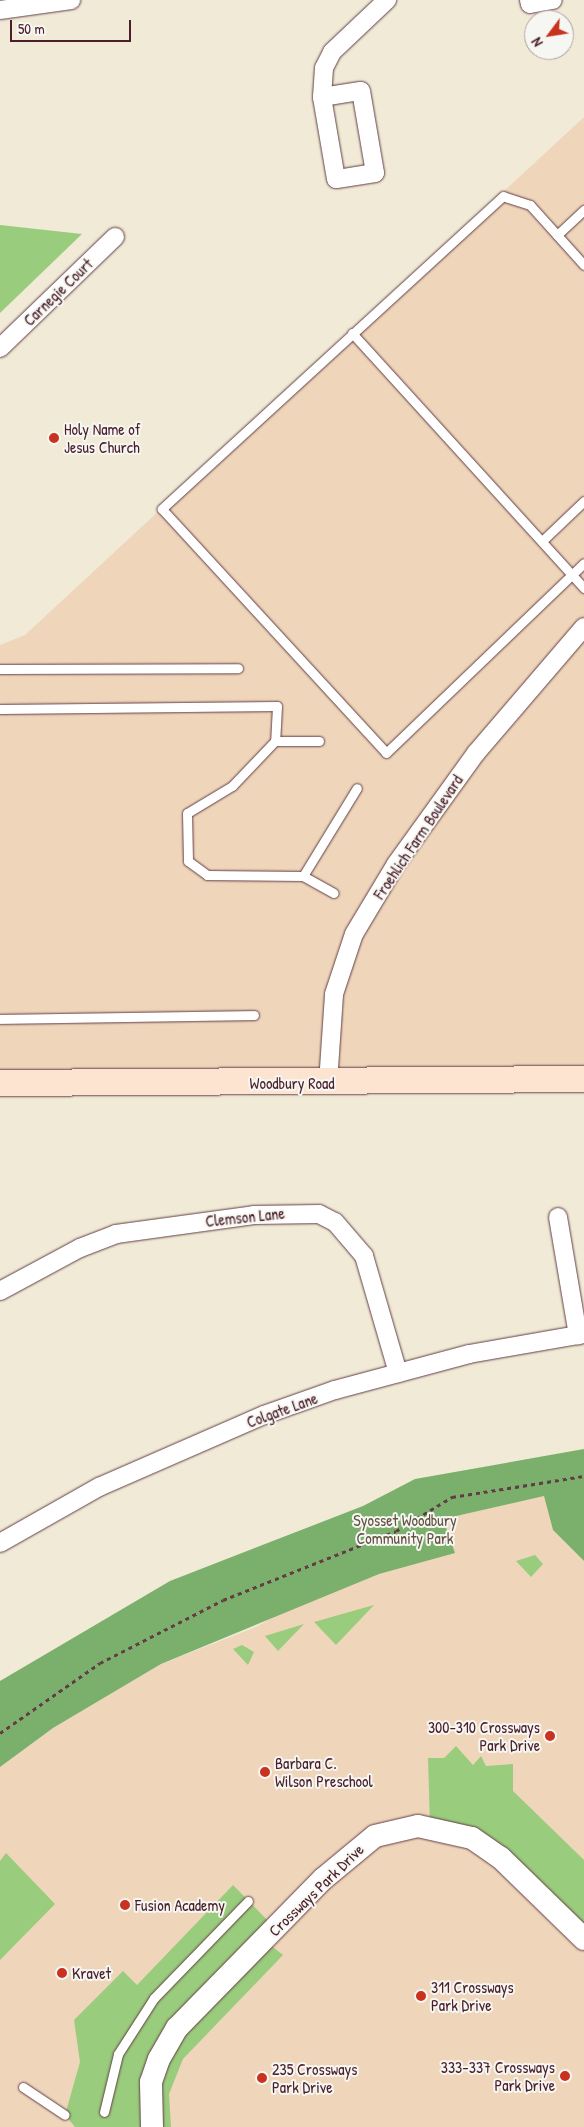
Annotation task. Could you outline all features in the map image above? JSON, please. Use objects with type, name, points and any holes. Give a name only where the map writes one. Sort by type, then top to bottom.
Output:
[{"type":"main road","name":"Woodbury Road","points":[[0,1083],[584,1079]]},
{"type":"street","points":[[0,10],[71,0]]},
{"type":"street","points":[[322,97],[361,91],[375,173],[336,179],[322,97],[324,68],[332,52],[387,0]]},
{"type":"street","points":[[529,0],[530,4],[553,0]]},
{"type":"street","name":"Carnegie Court","points":[[0,348],[116,237]]},
{"type":"street","name":"Froehlich Farm Boulevard","points":[[328,1082],[334,994],[354,934],[396,864],[476,753],[584,627]]},
{"type":"street","name":"Clemson Lane","points":[[0,1291],[80,1248],[116,1234],[254,1215],[319,1214],[336,1222],[364,1256],[398,1373]]},
{"type":"street","points":[[558,1217],[581,1334]]},
{"type":"street","name":"Colgate Lane","points":[[0,1543],[99,1487],[191,1444],[335,1390],[468,1354],[581,1334]]},
{"type":"street","name":"Crossways Park Drive","points":[[152,2127],[152,2082],[159,2059],[177,2028],[323,1879],[375,1836],[418,1826],[472,1838],[501,1858],[584,1939]]},
{"type":"lane","points":[[584,265],[530,206],[503,196],[162,509],[350,717],[386,753],[584,564]]},
{"type":"lane","points":[[558,235],[584,210]]},
{"type":"lane","points":[[352,333],[584,588]]},
{"type":"lane","points":[[542,541],[584,501]]},
{"type":"lane","points":[[0,669],[238,668]]},
{"type":"lane","points":[[0,709],[277,706],[275,741],[232,786],[186,813],[188,860],[207,875],[304,876],[334,893]]},
{"type":"lane","points":[[275,741],[319,741]]},
{"type":"lane","points":[[304,876],[357,788]]},
{"type":"lane","points":[[0,1019],[254,1015]]},
{"type":"lane","points":[[104,2112],[118,2054],[154,1998],[248,1901]]},
{"type":"lane","points":[[23,2087],[65,2115]]},
{"type":"path","points":[[0,1733],[100,1663],[223,1600],[396,1531],[452,1497],[584,1476]]},
{"type":"shaded area","points":[[584,117],[584,1075],[0,1080],[0,645],[25,635]]},
{"type":"shaded area","points":[[545,1495],[553,1530],[584,1561],[584,2127],[0,2127],[0,1765],[53,1728],[161,1664],[256,1627],[442,1519]]},
{"type":"green space","points":[[0,225],[82,234],[0,313]]},
{"type":"green space","name":"Syosset Woodbury Community Park","points":[[584,1449],[584,1561],[553,1530],[544,1496],[443,1519],[455,1553],[379,1574],[161,1664],[53,1728],[0,1767],[0,1681],[170,1581],[363,1506],[415,1479]]},
{"type":"green space","points":[[535,1555],[543,1564],[531,1577],[516,1561]]},
{"type":"green space","points":[[374,1605],[336,1645],[314,1622]]},
{"type":"green space","points":[[304,1624],[278,1651],[265,1636]]},
{"type":"green space","points":[[242,1645],[254,1652],[248,1665],[233,1649]]},
{"type":"green space","points":[[456,1746],[473,1765],[481,1756],[486,1766],[513,1764],[513,1791],[584,1860],[584,1936],[501,1858],[430,1827],[428,1758],[444,1758]]},
{"type":"green space","points":[[6,1853],[55,1904],[0,1960],[0,1861]]},
{"type":"green space","points":[[233,1885],[275,1928],[264,1940],[283,1955],[183,2059],[169,2094],[171,2127],[75,2127],[65,2115],[80,2062],[74,2020],[123,1971],[137,1985]]},
{"type":"place","name":"Holy Name of Jesus Church","points":[[54,438]]},
{"type":"place","name":"300-310 Crossways Park Drive","points":[[550,1736]]},
{"type":"place","name":"Barbara C. Wilson Preschool","points":[[265,1772]]},
{"type":"place","name":"Fusion Academy","points":[[125,1905]]},
{"type":"place","name":"Kravet","points":[[62,1973]]},
{"type":"place","name":"311 Crossways Park Drive","points":[[421,1996]]},
{"type":"place","name":"333-337 Crossways Park Drive","points":[[565,2076]]},
{"type":"place","name":"235 Crossways Park Drive","points":[[262,2078]]}]
